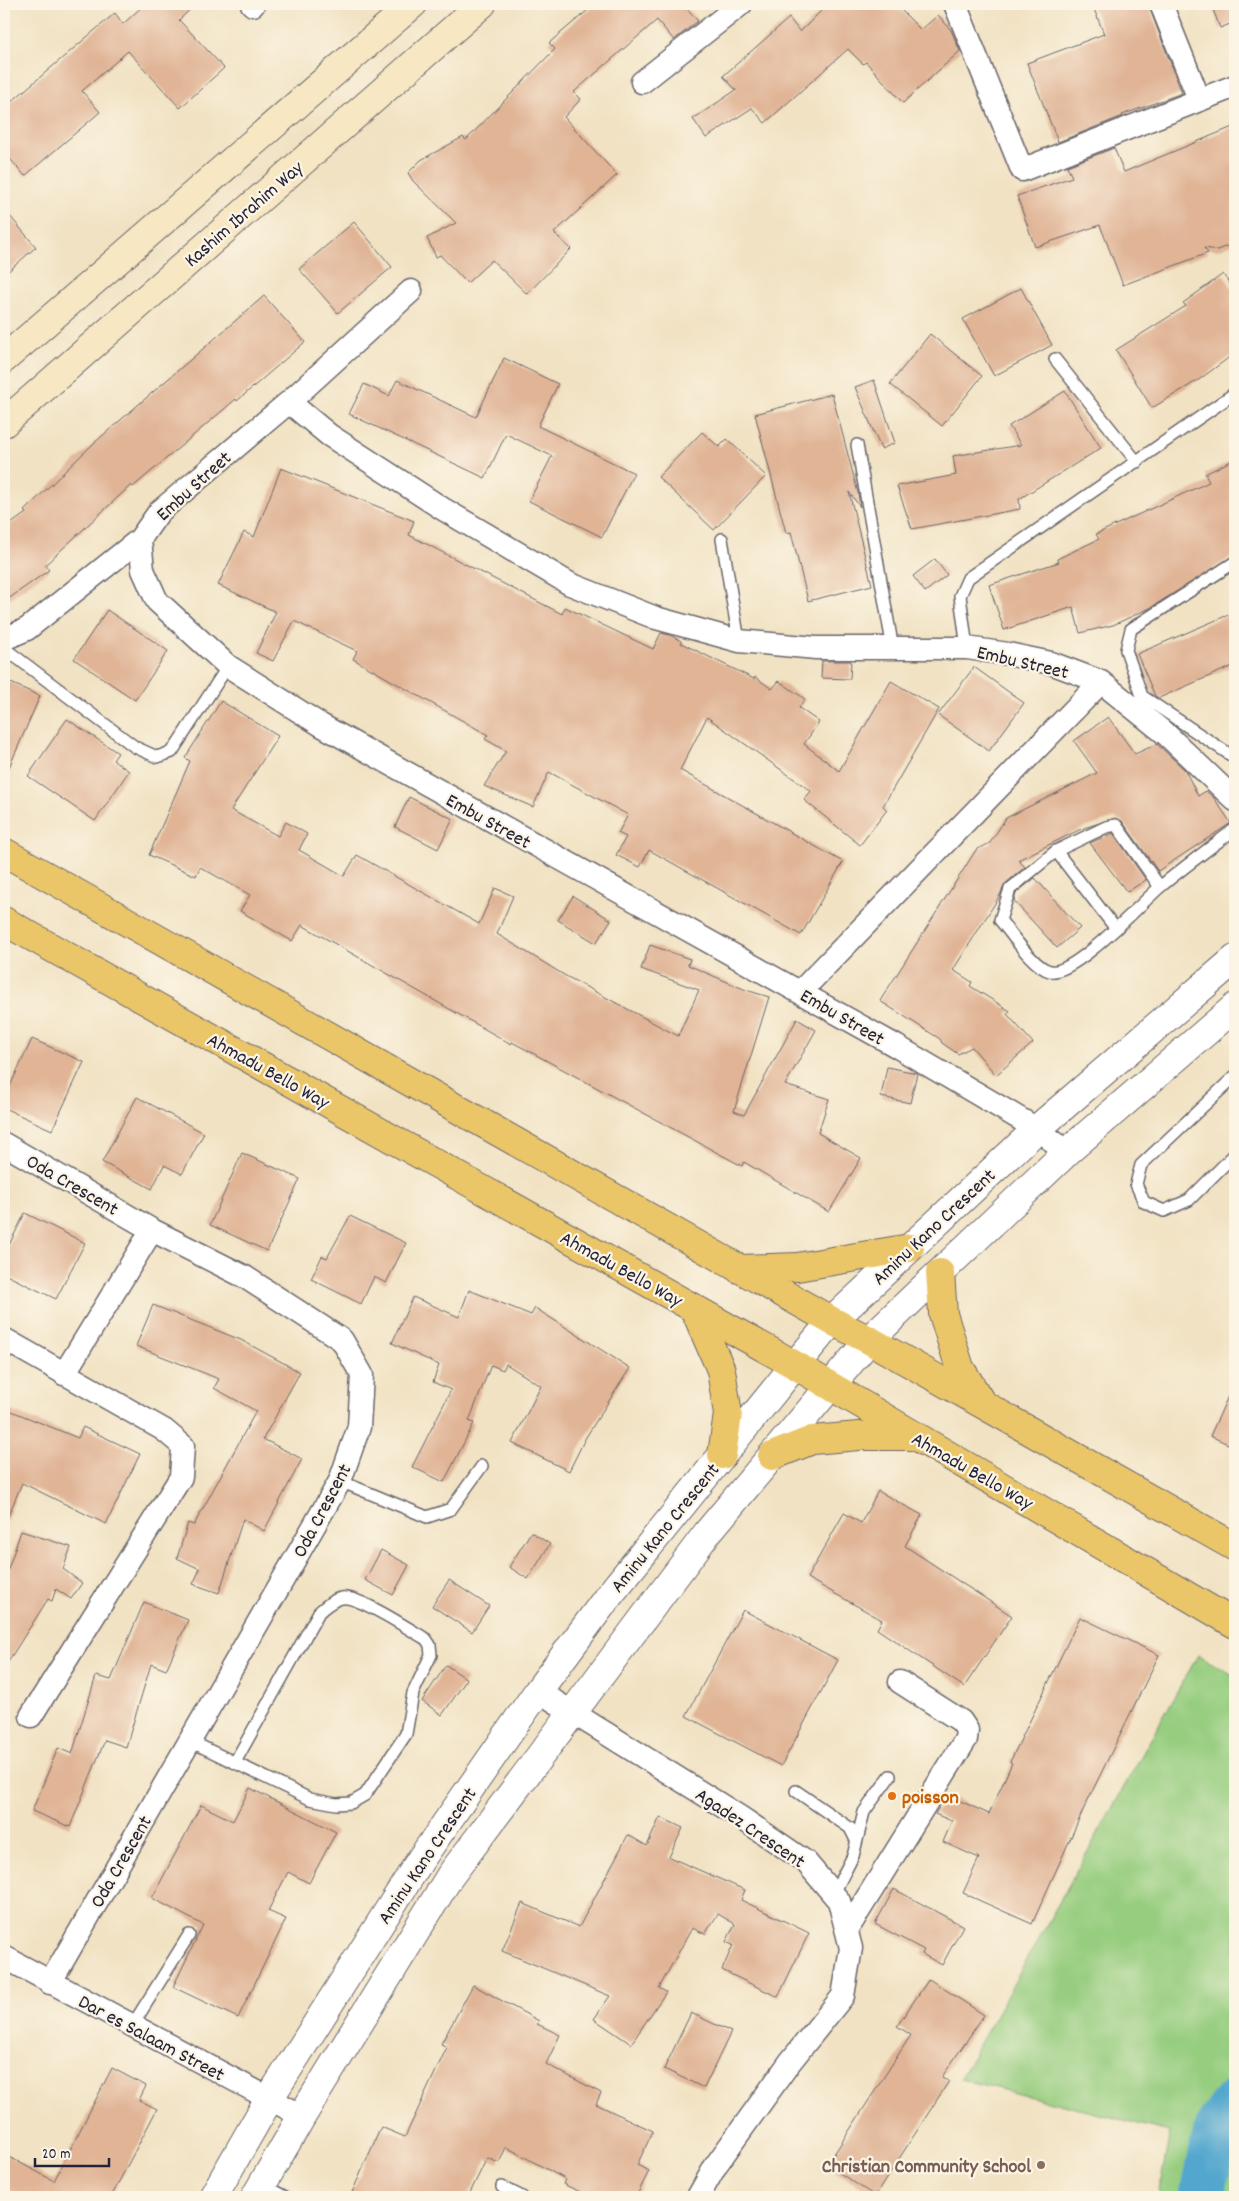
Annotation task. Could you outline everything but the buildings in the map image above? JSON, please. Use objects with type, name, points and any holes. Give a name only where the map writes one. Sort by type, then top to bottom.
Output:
[{"type":"main road","points":[[4,359],[413,4]]},
{"type":"main road","name":"Kashim Ibrahim Way","points":[[4,423],[482,4]]},
{"type":"main road","points":[[4,852],[1235,1547]]},
{"type":"main road","name":"Ahmadu Bello Way","points":[[4,921],[795,1365],[1235,1624]]},
{"type":"main road","points":[[739,1268],[797,1267],[910,1248]]},
{"type":"main road","points":[[940,1273],[942,1314],[960,1368],[982,1404]]},
{"type":"main road","points":[[694,1308],[721,1370],[728,1414],[722,1454]]},
{"type":"main road","points":[[772,1456],[812,1440],[859,1436],[915,1436]]},
{"type":"street","points":[[642,82],[741,4]]},
{"type":"street","points":[[956,4],[1022,170],[1235,86]]},
{"type":"street","points":[[1160,4],[1199,99]]},
{"type":"street","name":"Embu Street","points":[[411,291],[289,402],[159,512],[140,540],[143,570],[157,601],[228,666],[321,725],[801,991],[1037,1129],[1067,1152]]},
{"type":"street","name":"Embu Street","points":[[289,402],[328,435],[442,509],[570,584],[656,618],[739,641],[816,648],[967,648],[1050,663],[1101,682],[1168,735],[1235,800]]},
{"type":"street","points":[[4,639],[27,629],[140,540]]},
{"type":"street","points":[[801,991],[1101,682]]},
{"type":"street","name":"Aminu Kano Crescent","points":[[213,2197],[269,2099],[421,1859],[538,1691],[608,1598],[795,1365],[832,1321],[1037,1129],[1235,959]]},
{"type":"street","name":"Aminu Kano Crescent","points":[[268,2193],[302,2116],[450,1876],[708,1532],[869,1340],[1067,1152],[1235,1007]]},
{"type":"street","name":"Oda Crescent","points":[[4,1144],[152,1230],[245,1278],[342,1340],[362,1375],[359,1427],[340,1481],[50,1983]]},
{"type":"street","points":[[64,1374],[152,1230]]},
{"type":"street","points":[[4,1339],[164,1430],[183,1446],[181,1476],[31,1716]]},
{"type":"street","points":[[846,1930],[966,1739],[967,1730],[962,1721],[900,1682]]},
{"type":"street","name":"Agadez Crescent","points":[[538,1691],[740,1817],[806,1862],[838,1901],[852,1948],[843,1996],[784,2070],[716,2165],[698,2197]]},
{"type":"street","name":"Dar es Salaam Street","points":[[4,1956],[50,1983],[302,2116]]},
{"type":"lane","points":[[1056,359],[1136,462]]},
{"type":"lane","points":[[967,648],[960,596],[968,578],[1235,393]]},
{"type":"lane","points":[[857,445],[893,649]]},
{"type":"lane","points":[[722,539],[739,641]]},
{"type":"lane","points":[[1235,562],[1131,630],[1126,650],[1142,696],[1235,758]]},
{"type":"lane","points":[[4,648],[135,747],[157,757],[172,752],[228,666]]},
{"type":"lane","points":[[1160,887],[1116,825],[1106,827],[1056,851],[1010,889],[1000,920],[1040,967],[1051,972],[1066,969],[1116,930],[1160,887],[1235,829]]},
{"type":"lane","points":[[1056,851],[1116,930]]},
{"type":"lane","points":[[1235,1076],[1141,1165],[1136,1184],[1144,1202],[1164,1211],[1189,1200],[1235,1154]]},
{"type":"lane","points":[[340,1481],[427,1517],[451,1509],[482,1466]]},
{"type":"lane","points":[[190,1741],[310,1799],[336,1804],[351,1803],[365,1795],[406,1734],[410,1722],[413,1693],[432,1654],[430,1645],[426,1639],[360,1602],[343,1597],[330,1602],[319,1612],[235,1762]]},
{"type":"lane","points":[[833,1895],[853,1856],[864,1812],[890,1776]]},
{"type":"lane","points":[[796,1791],[850,1828],[856,1840]]},
{"type":"lane","points":[[132,2026],[189,1936]]},
{"type":"lane","points":[[502,2187],[522,2197]]},
{"type":"green space","points":[[1198,1655],[1235,1676],[1235,2197],[1158,2197],[1170,2132],[960,2079]]},
{"type":"waterway","points":[[1202,2197],[1216,2128],[1235,2101]]},
{"type":"place","name":"poisson","points":[[892,1796]]},
{"type":"place","name":"Christian Community School","points":[[1041,2165]]}]
